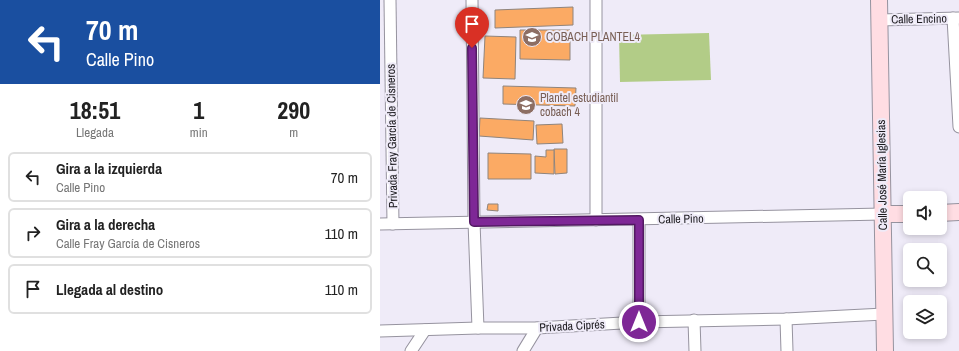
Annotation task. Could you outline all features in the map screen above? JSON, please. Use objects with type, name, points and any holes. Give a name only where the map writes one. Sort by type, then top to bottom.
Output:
[{"type":"main road","name":"Calle José María Iglesias","points":[[879,0],[885,351]]},
{"type":"main road","points":[[947,213],[959,212]]},
{"type":"main road","name":"Calle Pino","points":[[883,214],[903,214]]},
{"type":"street","name":"Privada Fray García de Cisneros","points":[[390,0],[393,224]]},
{"type":"street","points":[[472,0],[474,222],[478,328]]},
{"type":"street","points":[[596,0],[596,220]]},
{"type":"street","points":[[956,18],[959,127]]},
{"type":"street","name":"Calle Encino","points":[[879,20],[956,18]]},
{"type":"street","name":"Calle Pino","points":[[380,224],[883,214]]},
{"type":"street","points":[[639,220],[639,322]]},
{"type":"street","name":"Privada Ciprés","points":[[380,331],[537,328],[639,322],[786,319],[884,314]]},
{"type":"street","points":[[786,319],[787,351]]},
{"type":"street","points":[[694,320],[695,351]]},
{"type":"street","points":[[523,351],[537,328]]},
{"type":"street","points":[[411,351],[424,330]]},
{"type":"green space","points":[[709,33],[711,80],[620,82],[619,35]]},
{"type":"building","points":[[573,7],[573,25],[495,28],[495,10]]},
{"type":"building","points":[[520,30],[570,30],[570,60],[520,59]]},
{"type":"building","points":[[485,36],[516,37],[515,79],[483,78]]},
{"type":"building","points":[[503,86],[576,88],[575,106],[503,104]]},
{"type":"building","points":[[480,118],[534,121],[533,140],[479,136]]},
{"type":"building","points":[[562,124],[563,143],[537,144],[536,125]]},
{"type":"building","points":[[554,149],[567,149],[567,173],[555,174]]},
{"type":"building","points":[[546,150],[554,150],[554,174],[535,173],[535,156],[546,157]]},
{"type":"building","points":[[488,153],[531,154],[531,179],[488,179]]},
{"type":"building","points":[[488,204],[498,204],[498,211],[487,210]]},
{"type":"place","name":"COBACH PLANTEL4","points":[[532,37]]},
{"type":"place","name":"Plantel estudiantil cobach 4","points":[[526,105]]},
{"type":"route","points":[[472,48],[474,222],[639,220],[639,322]]}]
